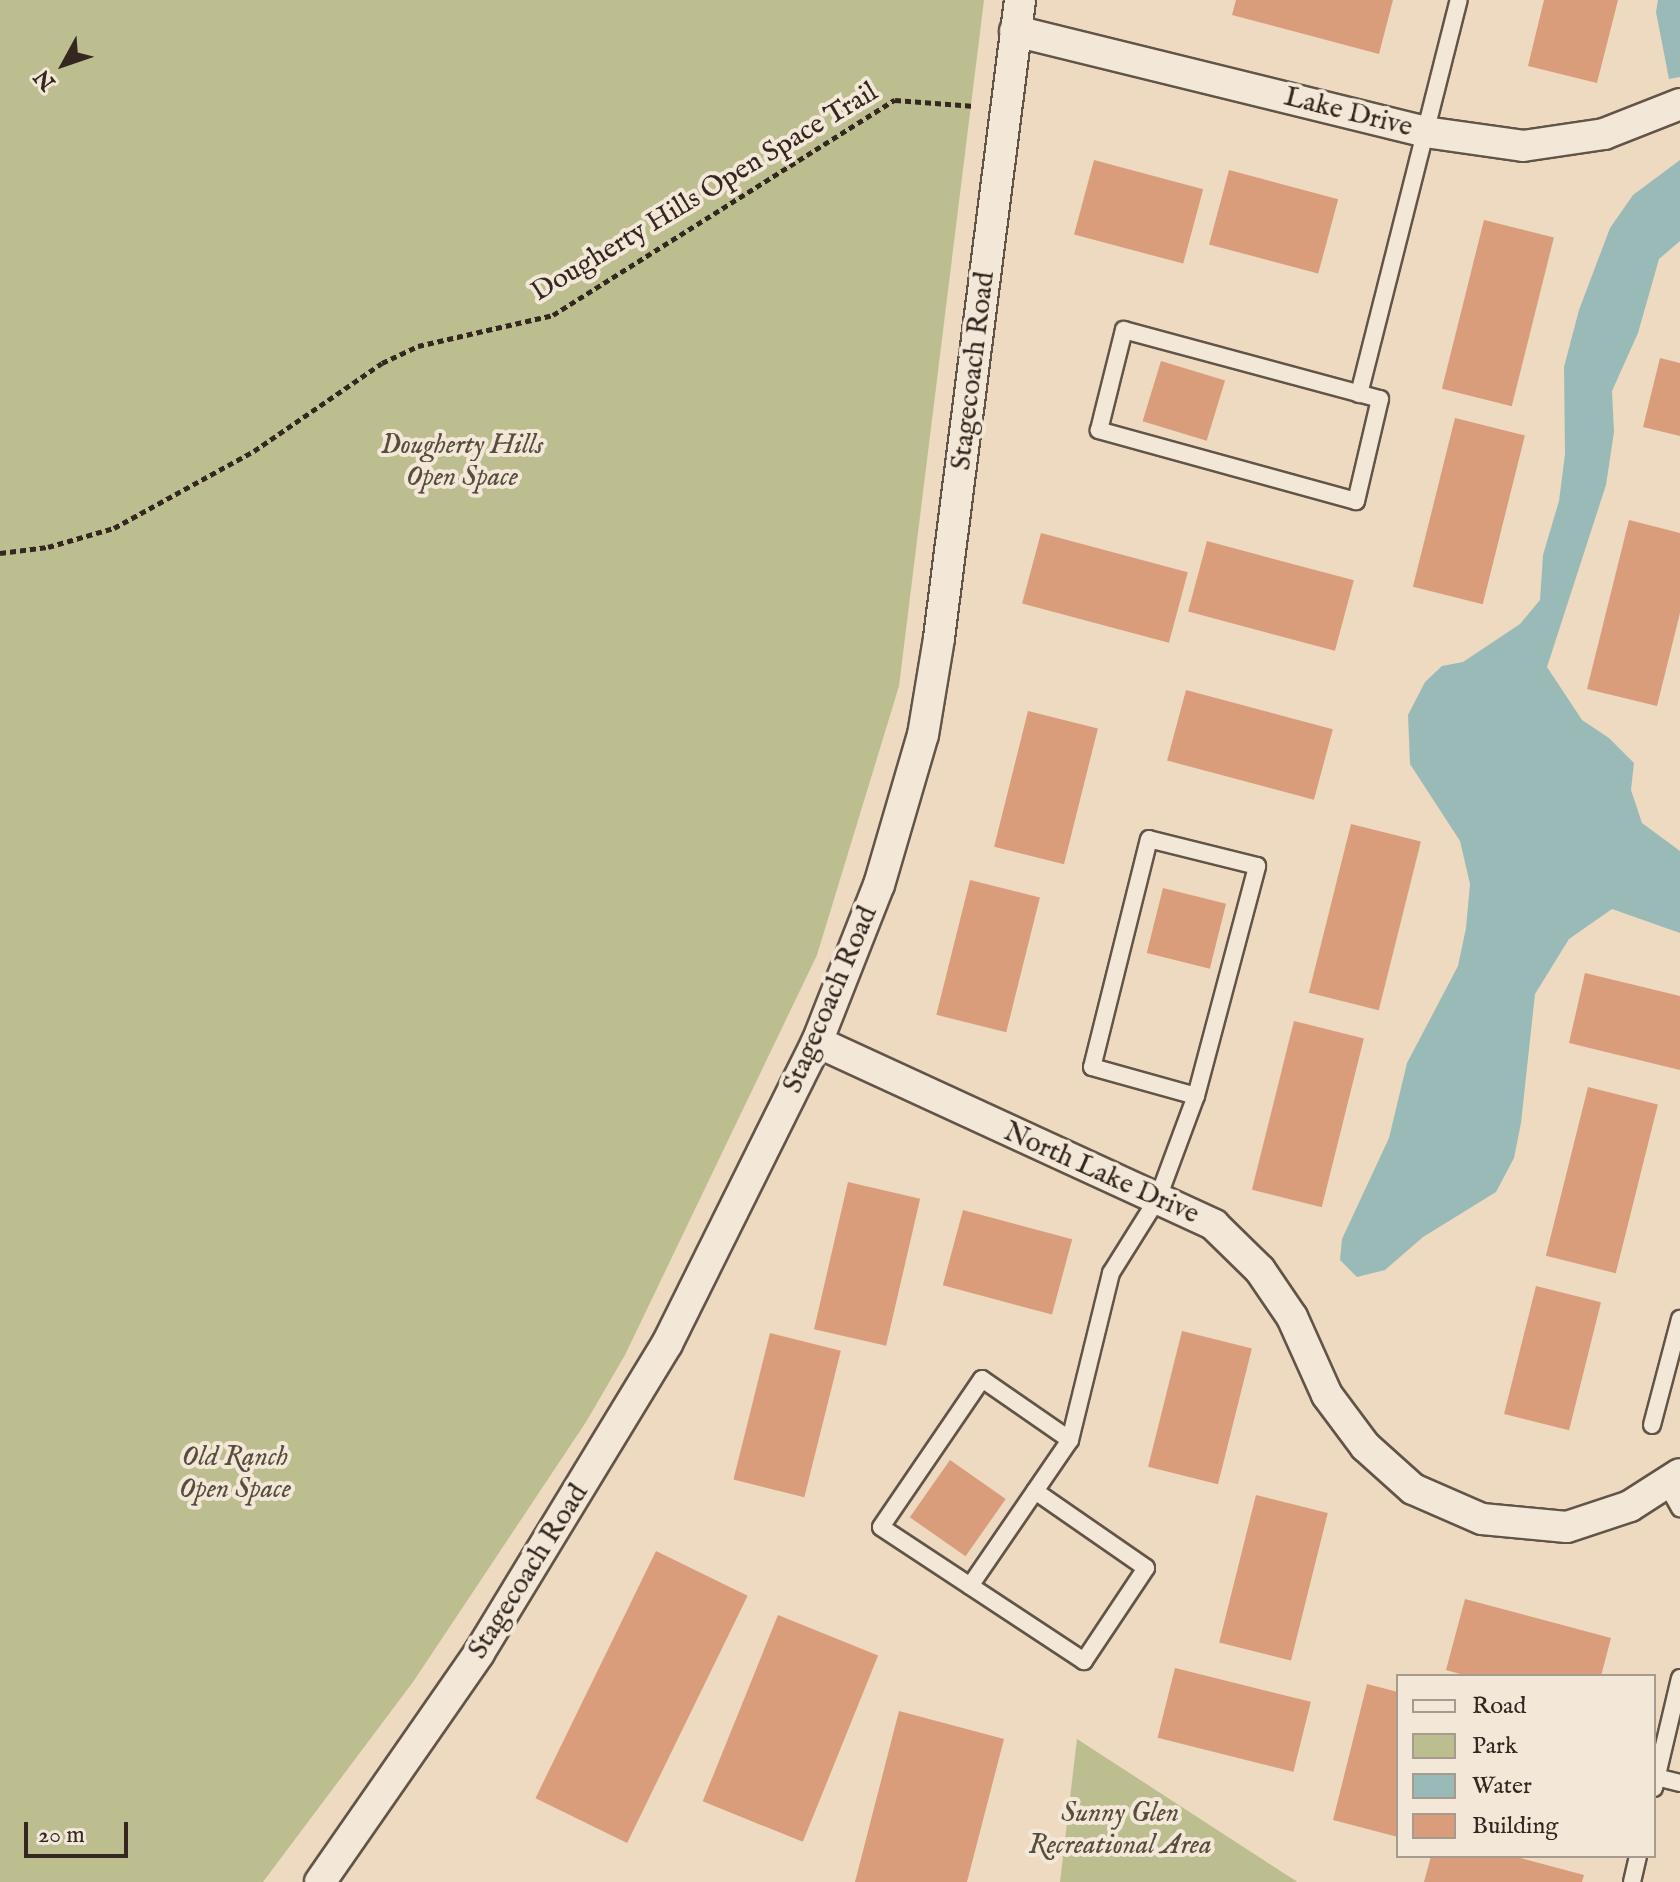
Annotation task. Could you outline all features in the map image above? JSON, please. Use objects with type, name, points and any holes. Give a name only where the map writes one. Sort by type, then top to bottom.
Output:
[{"type":"street","name":"Stagecoach Road","points":[[320,1882],[404,1768],[602,1456],[667,1344],[817,1042],[879,885],[923,735],[1020,0]]},
{"type":"street","name":"Lake Drive","points":[[1015,31],[1425,132],[1523,146],[1604,134],[1680,104]]},
{"type":"street","name":"North Lake Drive","points":[[817,1042],[1214,1225],[1260,1270],[1292,1317],[1327,1395],[1365,1446],[1413,1489],[1482,1519],[1567,1527],[1675,1488]]},
{"type":"lane","points":[[1359,394],[1459,0]]},
{"type":"lane","points":[[1124,330],[1359,394],[1380,399],[1356,501],[1099,430],[1124,330]]},
{"type":"lane","points":[[970,1586],[1070,1440],[1111,1273],[1158,1198],[1196,1096],[1257,866],[1149,839],[1092,1067],[1196,1096]]},
{"type":"lane","points":[[1652,1425],[1680,1319]]},
{"type":"lane","points":[[1035,1491],[1146,1568],[1084,1661],[881,1527],[982,1379],[1070,1440]]},
{"type":"lane","points":[[1656,1779],[1680,1678]]},
{"type":"lane","points":[[1656,1783],[1680,1783]]},
{"type":"lane","points":[[1632,1882],[1638,1858]]},
{"type":"path","name":"Dougherty Hills Open Space Trail","points":[[0,553],[48,547],[114,528],[254,451],[382,363],[418,346],[553,315],[895,100],[1008,109]]},
{"type":"green space","name":"Dougherty Hills Open Space","points":[[0,0],[984,0],[899,686],[817,955],[625,1355],[586,1422],[413,1682],[263,1882],[0,1882]]},
{"type":"green space","name":"Sunny Glen Recreational Area","points":[[1077,1739],[1296,1881],[1297,1882],[1060,1882]]},
{"type":"water","points":[[1658,0],[1680,0],[1680,77],[1669,79],[1656,12]]},
{"type":"water","points":[[1680,160],[1680,241],[1659,259],[1638,333],[1612,391],[1614,432],[1606,485],[1547,667],[1582,720],[1609,738],[1634,763],[1631,790],[1642,823],[1680,851],[1680,933],[1612,909],[1569,939],[1535,994],[1521,1123],[1514,1158],[1496,1192],[1423,1237],[1385,1270],[1357,1277],[1340,1260],[1342,1239],[1389,1138],[1407,1063],[1458,966],[1466,928],[1470,884],[1460,841],[1410,764],[1408,715],[1425,682],[1442,666],[1463,662],[1520,624],[1540,600],[1543,555],[1559,501],[1565,454],[1564,367],[1579,310],[1610,228],[1633,195]]},
{"type":"building","points":[[1236,0],[1393,0],[1379,54],[1232,15]]},
{"type":"building","points":[[1544,0],[1618,0],[1597,83],[1528,66]]},
{"type":"building","points":[[1094,160],[1203,189],[1183,264],[1074,234]]},
{"type":"building","points":[[1229,170],[1338,199],[1318,274],[1209,244]]},
{"type":"building","points":[[1484,220],[1554,237],[1512,406],[1442,389]]},
{"type":"building","points":[[1660,358],[1680,363],[1680,436],[1643,427]]},
{"type":"building","points":[[1161,361],[1225,381],[1207,441],[1143,421]]},
{"type":"building","points":[[1455,418],[1525,435],[1483,604],[1413,587]]},
{"type":"building","points":[[1629,520],[1680,533],[1680,613],[1657,706],[1587,689]]},
{"type":"building","points":[[1041,533],[1188,572],[1169,643],[1022,604]]},
{"type":"building","points":[[1207,541],[1354,580],[1335,651],[1188,612]]},
{"type":"building","points":[[1186,690],[1333,729],[1314,800],[1167,761]]},
{"type":"building","points":[[1028,711],[1098,728],[1064,864],[994,847]]},
{"type":"building","points":[[1351,824],[1421,841],[1379,1010],[1309,993]]},
{"type":"building","points":[[970,880],[1040,897],[1006,1032],[936,1015]]},
{"type":"building","points":[[1163,888],[1226,904],[1210,969],[1147,953]]},
{"type":"building","points":[[1585,973],[1680,996],[1680,1070],[1569,1043]]},
{"type":"building","points":[[1294,1021],[1364,1038],[1322,1207],[1252,1190]]},
{"type":"building","points":[[1588,1087],[1658,1104],[1616,1273],[1546,1256]]},
{"type":"building","points":[[848,1182],[920,1199],[886,1346],[814,1329]]},
{"type":"building","points":[[963,1210],[1072,1239],[1052,1315],[943,1285]]},
{"type":"building","points":[[1536,1286],[1601,1302],[1569,1430],[1504,1414]]},
{"type":"building","points":[[1182,1331],[1252,1348],[1218,1484],[1148,1467]]},
{"type":"building","points":[[770,1333],[841,1351],[804,1497],[733,1480]]},
{"type":"building","points":[[950,1460],[1006,1499],[966,1556],[910,1517]]},
{"type":"building","points":[[1256,1495],[1328,1513],[1291,1660],[1219,1642]]},
{"type":"building","points":[[656,1551],[748,1596],[627,1843],[535,1798]]},
{"type":"building","points":[[1465,1599],[1611,1638],[1602,1674],[1460,1674],[1446,1670]]},
{"type":"building","points":[[778,1615],[878,1655],[803,1842],[703,1801]]},
{"type":"building","points":[[1175,1668],[1311,1702],[1293,1772],[1158,1738]]},
{"type":"building","points":[[1367,1684],[1396,1691],[1396,1836],[1333,1820]]},
{"type":"building","points":[[899,1711],[1004,1739],[967,1882],[855,1882]]},
{"type":"building","points":[[1430,1858],[1520,1858],[1584,1875],[1582,1882],[1424,1882]]},
{"type":"park label","name":"Old Ranch Open Space","points":[[235,1474]]}]
